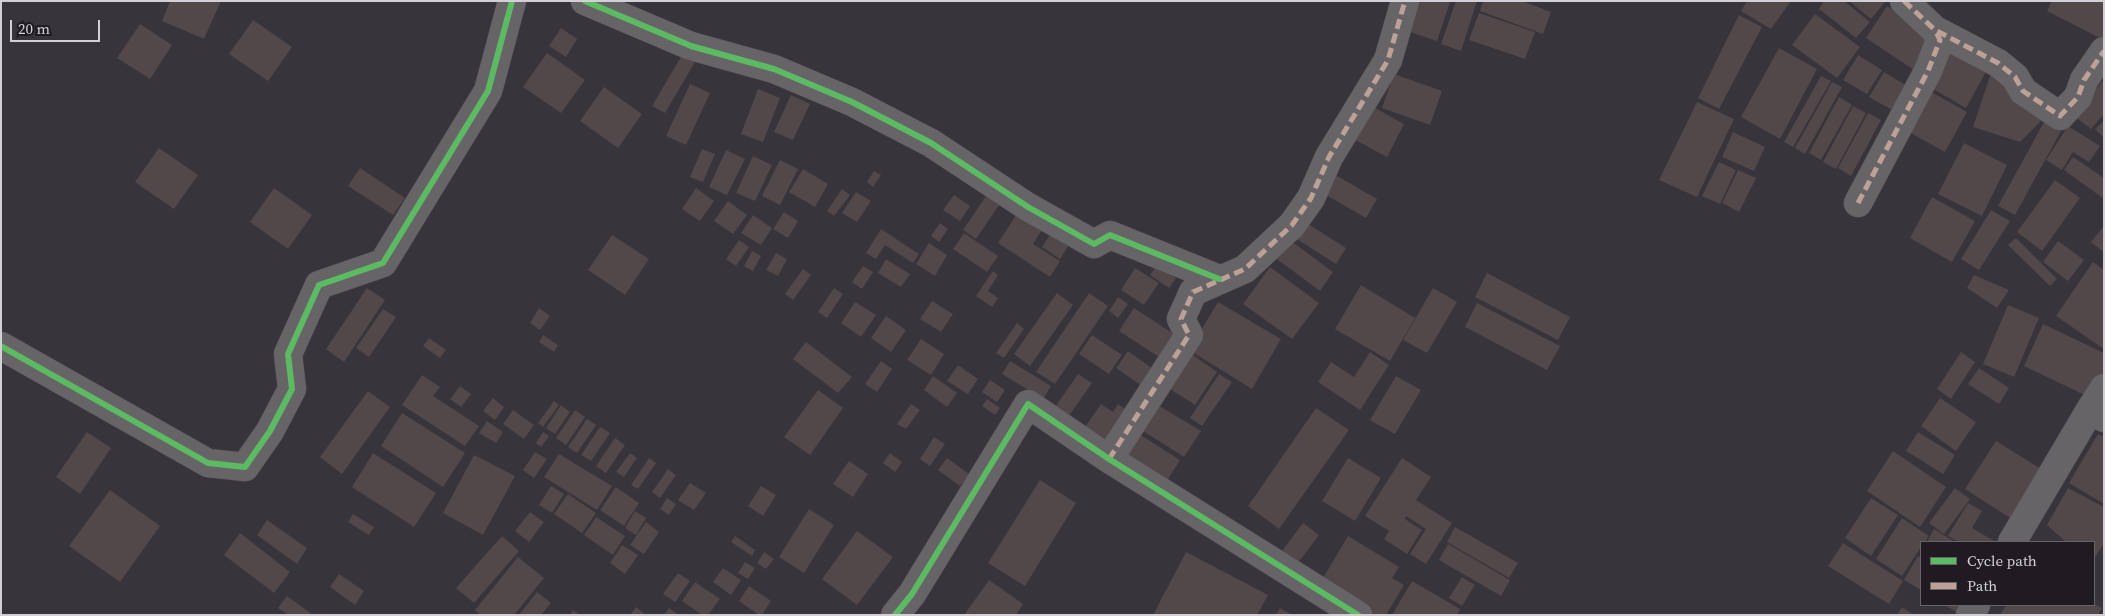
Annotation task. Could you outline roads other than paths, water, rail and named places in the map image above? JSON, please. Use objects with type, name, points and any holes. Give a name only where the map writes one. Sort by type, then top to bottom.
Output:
[{"type":"street","points":[[1,346],[208,463],[245,467],[270,431],[292,390],[288,354],[319,285],[383,263],[488,91],[512,1]]},
{"type":"street","points":[[585,1],[691,46],[774,69],[852,102],[930,143],[1028,207],[1094,244],[1110,235],[1218,279]]},
{"type":"street","points":[[1109,459],[1189,335],[1181,319],[1193,292],[1218,279],[1245,269],[1292,224],[1310,198],[1329,157],[1388,60],[1405,1]]},
{"type":"street","points":[[1904,1],[1935,30],[1998,63],[2015,77],[2023,91],[2060,116],[2078,97],[2084,80],[2104,51]]},
{"type":"street","points":[[1858,204],[1928,71],[1940,40],[1935,30]]},
{"type":"street","points":[[895,615],[912,594],[1028,404],[1109,459],[1358,615]]},
{"type":"street","points":[[2013,541],[2099,405]]}]
